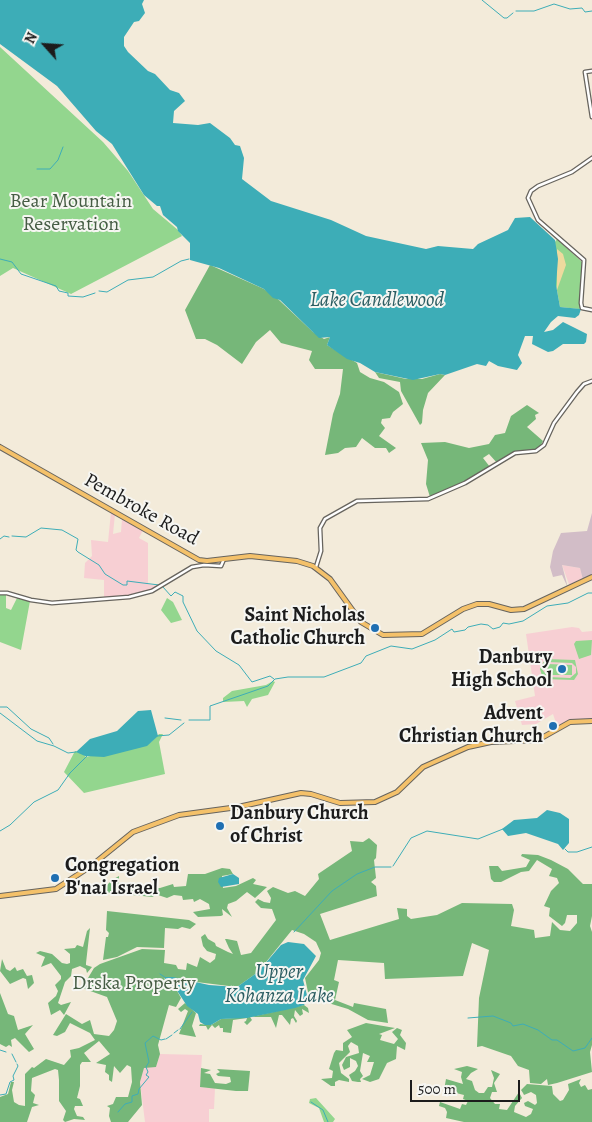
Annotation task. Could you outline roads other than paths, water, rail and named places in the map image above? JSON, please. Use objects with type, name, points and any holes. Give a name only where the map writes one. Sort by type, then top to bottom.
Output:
[{"type":"main road","name":"Pembroke Road","points":[[0,447],[196,558],[207,561],[243,556],[300,561],[316,567],[330,580],[363,624],[380,634],[396,636],[417,635],[427,632],[463,609],[477,604],[490,604],[511,610],[524,609],[592,577]]},
{"type":"main road","points":[[0,896],[56,889],[91,866],[133,832],[179,815],[234,808],[300,793],[312,794],[340,804],[380,801],[402,789],[423,767],[462,749],[486,743],[538,740],[570,722],[592,721]]},
{"type":"street","points":[[592,71],[585,72],[592,117]]},
{"type":"street","points":[[592,158],[572,172],[538,186],[531,191],[528,198],[538,220],[584,260],[580,300],[582,308],[592,310]]},
{"type":"street","points":[[316,567],[321,551],[320,528],[324,519],[357,501],[428,499],[465,483],[515,453],[536,452],[544,445],[554,423],[577,392],[584,384],[592,381]]},
{"type":"street","points":[[0,593],[52,603],[129,597],[152,591],[192,567],[204,564],[221,566],[224,558]]},
{"type":"water","name":"Lake Candlewood","points":[[0,0],[144,0],[142,4],[145,13],[139,21],[134,22],[124,37],[124,46],[148,71],[155,74],[170,90],[179,93],[185,101],[174,111],[173,123],[198,125],[210,123],[230,138],[235,145],[240,146],[244,158],[242,179],[271,201],[331,220],[366,236],[426,249],[438,246],[473,249],[478,244],[508,230],[515,218],[530,217],[555,240],[558,259],[556,285],[560,307],[581,309],[579,315],[575,318],[558,316],[544,332],[553,330],[563,322],[587,334],[586,342],[584,344],[563,344],[548,352],[532,344],[533,336],[525,336],[518,355],[522,363],[517,370],[498,366],[489,361],[486,366],[477,364],[445,375],[440,374],[413,380],[375,372],[360,363],[347,359],[327,345],[330,337],[319,338],[280,300],[273,298],[264,289],[219,268],[190,260],[190,243],[178,231],[177,227],[163,215],[160,206],[157,206],[144,195],[112,144],[96,131],[57,86],[0,44]]},
{"type":"water","points":[[151,710],[158,736],[147,746],[104,757],[85,756],[76,752],[90,739],[117,731],[138,711]]},
{"type":"water","points":[[547,810],[560,813],[569,819],[569,843],[563,850],[558,844],[526,833],[508,836],[502,829],[514,820],[537,818]]},
{"type":"water","points":[[233,874],[239,878],[239,884],[221,887],[218,882],[219,878]]},
{"type":"water","name":"Upper Kohanza Lake","points":[[288,942],[304,944],[316,956],[303,980],[308,999],[304,1005],[295,1008],[247,1018],[221,1019],[211,1025],[205,1025],[200,1022],[198,1014],[187,1006],[176,989],[165,980],[165,977],[173,977],[209,985],[237,987],[258,972],[281,945]]},
{"type":"waterway","points":[[482,0],[504,18],[513,13]]},
{"type":"waterway","points":[[516,11],[534,11],[554,4],[570,9],[582,8],[585,12],[592,11]]},
{"type":"waterway","points":[[37,169],[50,169],[58,160],[63,147]]},
{"type":"waterway","points":[[0,259],[12,262],[21,274],[56,286],[59,291],[68,293],[68,296],[83,297],[95,293]]},
{"type":"waterway","points":[[99,291],[107,292],[128,280],[153,277],[181,261],[189,259]]},
{"type":"waterway","points":[[12,536],[26,537],[41,528],[62,530],[78,539],[76,550],[78,552],[99,565],[105,574],[123,585],[127,585],[127,581],[159,585]]},
{"type":"waterway","points":[[0,539],[4,536],[9,537]]},
{"type":"waterway","points":[[163,587],[171,596],[175,592],[183,596],[183,602],[197,631],[216,651],[239,665],[252,682],[270,676],[274,679]]},
{"type":"waterway","points":[[189,720],[210,720],[210,706],[268,686],[275,679],[324,677],[361,663],[366,656],[391,646],[412,649],[435,640],[452,629],[454,632],[481,624],[488,625],[493,629],[500,627],[503,623],[509,624],[523,621],[547,606],[568,603],[588,593],[592,593]]},
{"type":"waterway","points":[[0,707],[7,707],[31,729],[49,738],[53,744]]},
{"type":"waterway","points":[[0,713],[37,741],[68,753],[76,752]]},
{"type":"waterway","points":[[165,718],[181,720]]},
{"type":"waterway","points":[[157,736],[169,735],[184,723]]},
{"type":"waterway","points":[[0,831],[10,825],[34,802],[58,790],[70,773],[88,755]]},
{"type":"waterway","points":[[393,866],[411,838],[427,831],[478,839],[503,829]]},
{"type":"waterway","points":[[565,849],[568,852],[577,852],[592,847]]},
{"type":"waterway","points":[[294,932],[332,891],[357,874],[375,867],[391,867]]},
{"type":"waterway","points":[[160,974],[166,978]]},
{"type":"waterway","points":[[180,1029],[192,1012]]},
{"type":"waterway","points":[[468,1018],[493,1016],[511,1023],[513,1026],[523,1024],[538,1030],[552,1040],[557,1040],[573,1051],[585,1048],[592,1038]]},
{"type":"waterway","points":[[174,1033],[178,1030]]},
{"type":"waterway","points":[[166,1039],[172,1035]]},
{"type":"waterway","points":[[118,1112],[125,1104],[132,1102],[132,1096],[138,1094],[139,1089],[149,1077],[146,1075],[148,1072],[146,1067],[149,1062],[145,1043],[153,1036],[161,1040],[165,1039]]},
{"type":"waterway","points":[[0,1050],[6,1052]]},
{"type":"waterway","points":[[12,1054],[16,1062]]},
{"type":"waterway","points":[[0,1095],[6,1094],[10,1082],[14,1080],[13,1076],[18,1066],[17,1064]]},
{"type":"waterway","points":[[311,1102],[323,1110],[328,1122]]},
{"type":"place","name":"Saint Nicholas Catholic Church","points":[[375,628]]},
{"type":"place","name":"Danbury High School","points":[[562,669]]},
{"type":"place","name":"Advent Christian Church","points":[[553,726]]},
{"type":"place","name":"Danbury Church of Christ","points":[[220,826]]},
{"type":"place","name":"Congregation B'nai Israel","points":[[55,878]]},
{"type":"park label","name":"Bear Mountain Reservation","points":[[71,214]]},
{"type":"park label","name":"Drska Property","points":[[134,984]]}]
